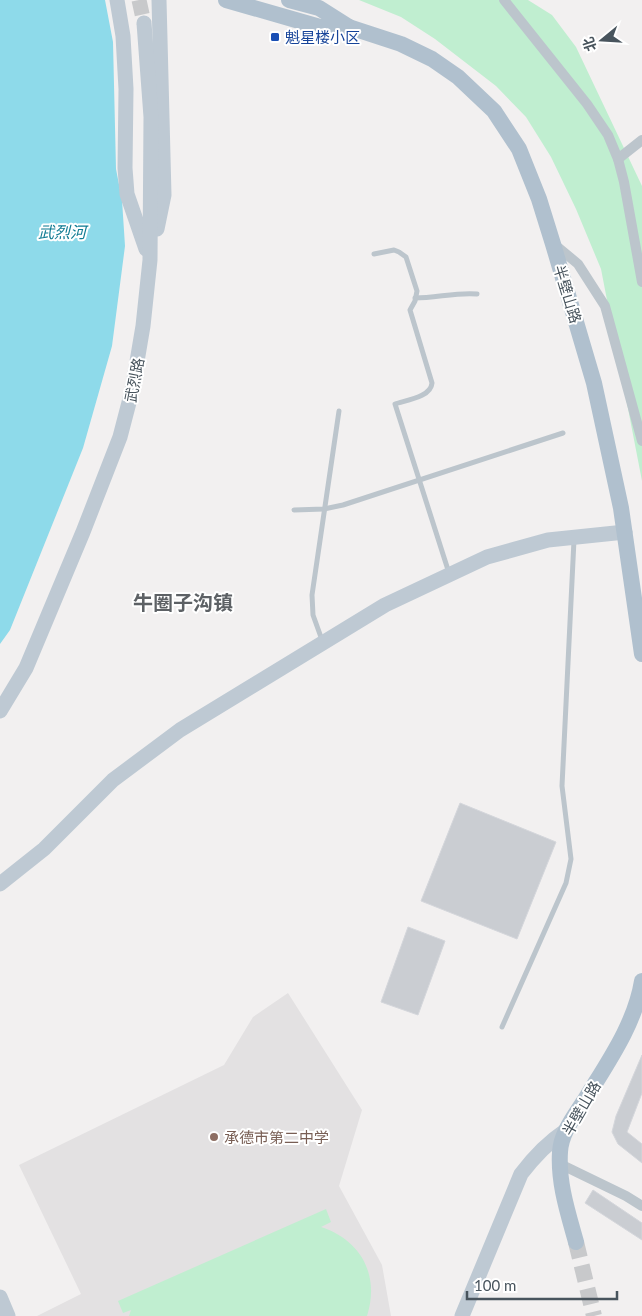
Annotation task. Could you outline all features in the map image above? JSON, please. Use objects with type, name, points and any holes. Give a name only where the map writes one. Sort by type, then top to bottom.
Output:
[{"type":"main road","points":[[117,0],[126,89],[125,168],[127,194],[150,260]]},
{"type":"main road","points":[[150,260],[164,195],[159,0]]},
{"type":"main road","points":[[226,0],[320,27],[349,27]]},
{"type":"main road","points":[[289,0],[319,8],[349,27]]},
{"type":"main road","name":"武烈路","points":[[0,711],[26,668],[84,532],[120,437],[136,373],[150,260],[151,117],[144,23]]},
{"type":"main road","name":"半壁山路","points":[[349,27],[401,44],[432,59],[458,77],[494,111],[519,149],[539,199],[594,383],[621,508],[642,654]]},
{"type":"main road","points":[[0,884],[44,850],[113,780],[180,730],[385,605],[488,557],[548,540],[625,532]]},
{"type":"main road","name":"半壁山路","points":[[576,1242],[565,1205],[560,1150],[565,1131],[625,1032],[640,992],[642,981]]},
{"type":"main road","points":[[462,1316],[521,1174],[550,1141],[565,1131]]},
{"type":"main road","points":[[0,1297],[8,1316]]},
{"type":"street","points":[[504,0],[587,104],[608,135],[618,159],[642,282]]},
{"type":"street","points":[[618,159],[642,140]]},
{"type":"street","points":[[553,244],[578,264],[605,306],[642,441]]},
{"type":"street","points":[[560,1164],[626,1196],[642,1206]]},
{"type":"lane","points":[[374,254],[394,250],[406,257],[417,291],[410,310],[432,387],[428,392],[395,404],[449,574]]},
{"type":"lane","points":[[416,298],[436,298],[467,293],[477,294]]},
{"type":"lane","points":[[322,643],[313,615],[312,596],[339,411]]},
{"type":"lane","points":[[294,510],[324,510],[343,505],[563,433]]},
{"type":"lane","points":[[502,1027],[566,883],[571,859],[562,786],[574,538]]},
{"type":"shaded area","name":"承德市第二中学","points":[[288,993],[362,1110],[339,1186],[382,1265],[391,1316],[37,1316],[81,1294],[19,1165],[224,1065],[253,1017]]},
{"type":"green space","points":[[359,0],[528,0],[552,15],[576,47],[642,186],[642,481],[601,269],[576,209],[551,157],[526,117],[496,86],[435,39],[401,17]]},
{"type":"green space","points":[[326,1209],[331,1222],[321,1227],[335,1233],[357,1250],[369,1273],[371,1287],[367,1316],[129,1316],[131,1310],[123,1313],[118,1301]]},
{"type":"water","name":"武烈河","points":[[0,0],[105,0],[113,42],[116,169],[122,200],[125,246],[112,346],[83,448],[10,630],[0,644]]},
{"type":"building","points":[[460,803],[556,842],[517,939],[421,901]]},
{"type":"building","points":[[408,927],[445,941],[418,1015],[381,1002]]},
{"type":"building","points":[[642,1055],[642,1093],[627,1132],[642,1144],[642,1163],[618,1144],[612,1132],[616,1116]]},
{"type":"building","points":[[593,1190],[642,1223],[642,1240],[585,1203]]},
{"type":"tunnel","points":[[139,0],[144,23]]},
{"type":"tunnel","points":[[576,1242],[594,1316]]},
{"type":"place","name":"魁星楼小区","points":[[275,37]]},
{"type":"place","name":"承德市第二中学","points":[[214,1137]]},
{"type":"district","name":"牛圈子沟镇","points":[[183,602]]}]
